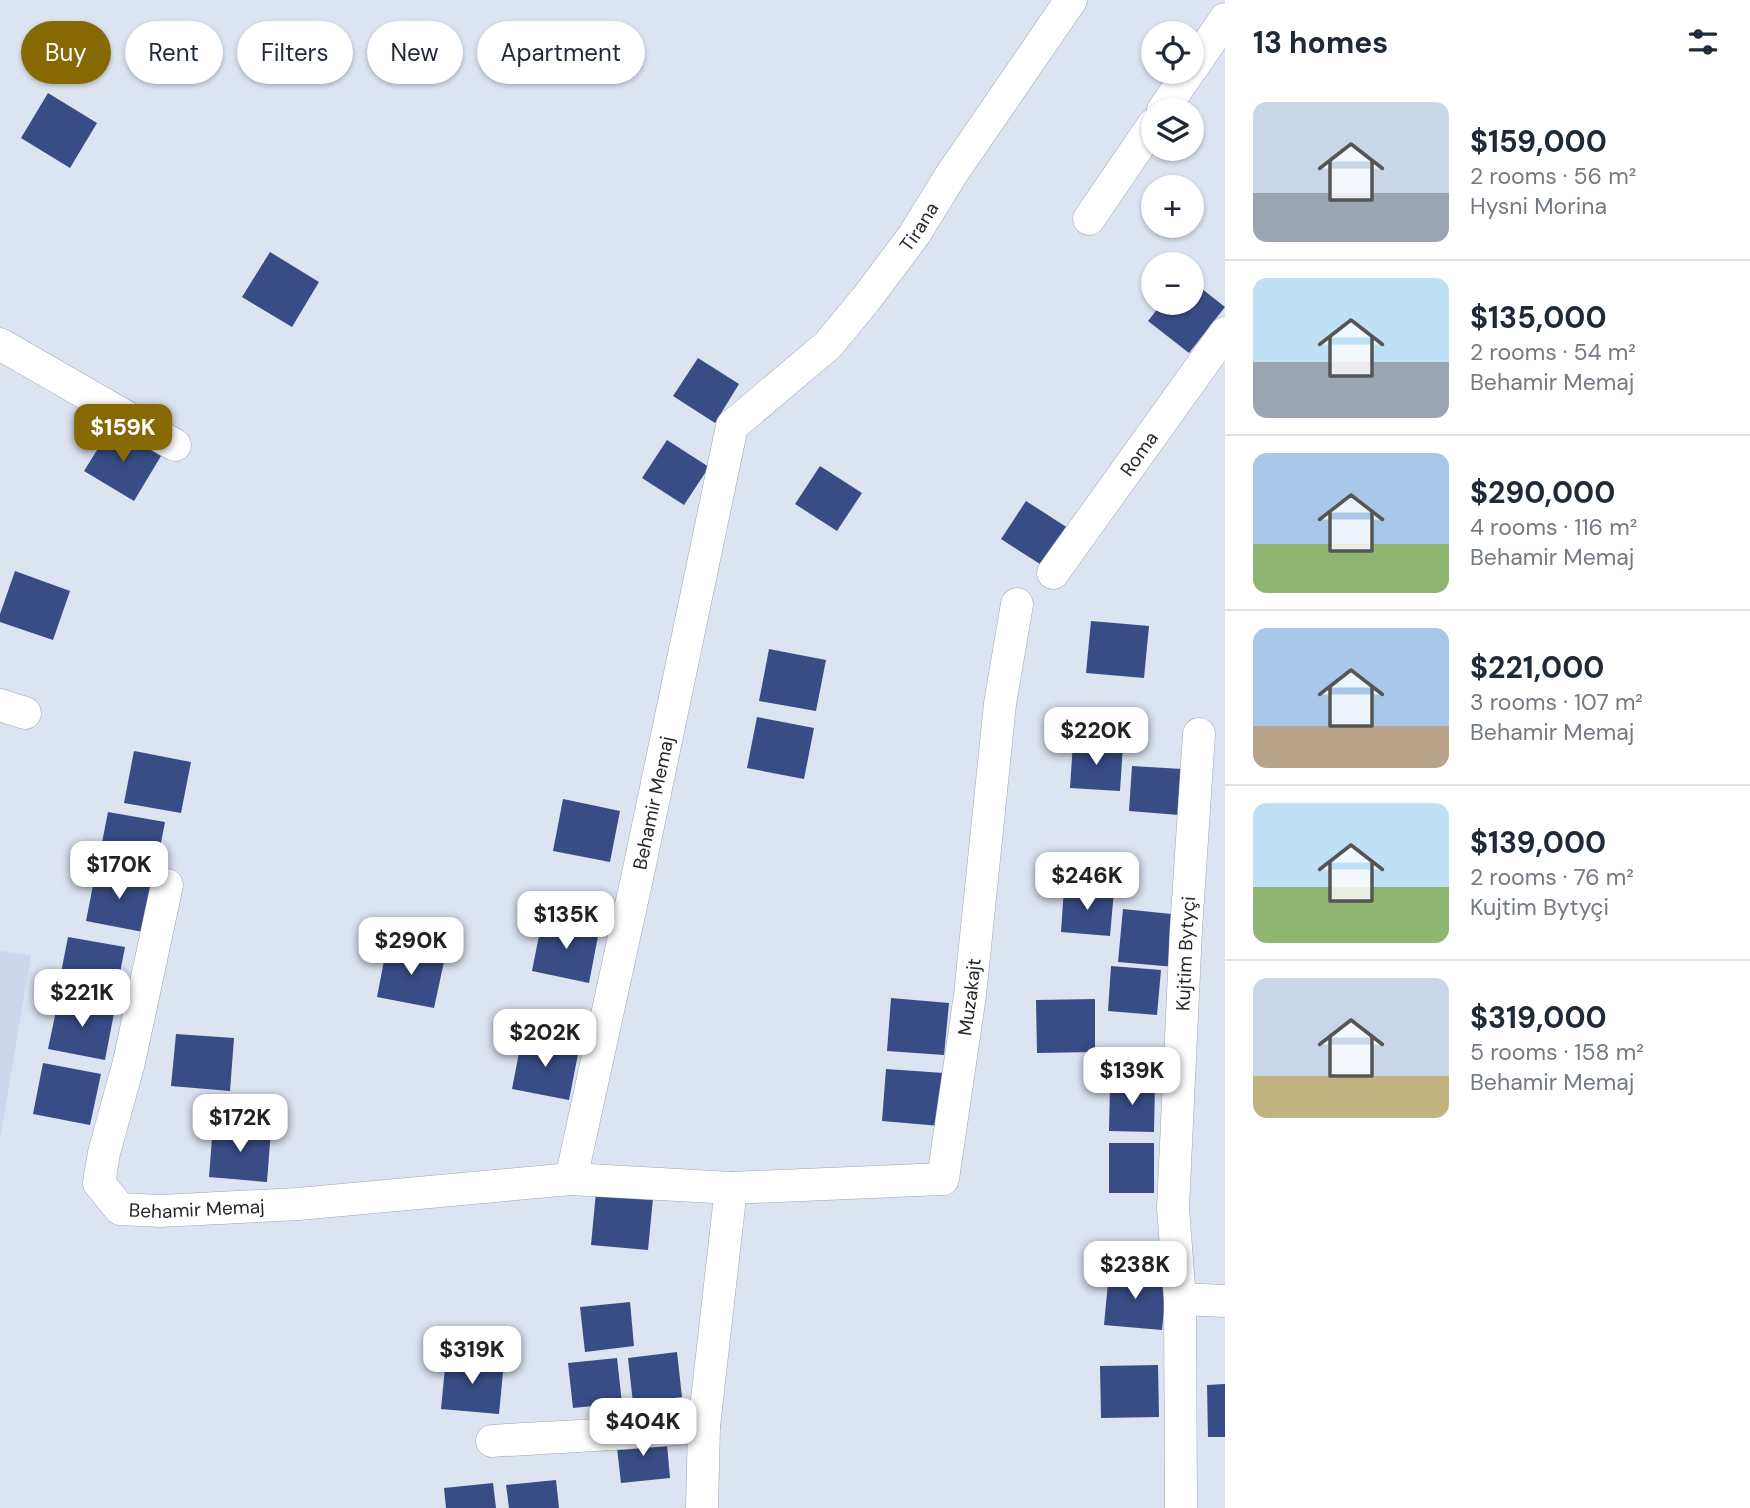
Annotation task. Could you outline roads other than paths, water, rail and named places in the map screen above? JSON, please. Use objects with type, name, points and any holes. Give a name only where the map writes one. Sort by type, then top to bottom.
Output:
[{"type":"street","name":"Tirana","points":[[732,426],[828,345],[866,299],[914,235],[958,164],[1071,0]]},
{"type":"street","points":[[1204,50],[1225,19]]},
{"type":"street","points":[[1089,219],[1141,143]]},
{"type":"street","name":"Roma","points":[[1052,573],[1225,332]]},
{"type":"street","points":[[0,344],[175,445]]},
{"type":"street","name":"Behamir Memaj","points":[[571,1178],[732,426]]},
{"type":"street","name":"Muzakajt","points":[[731,1188],[943,1180],[971,982],[1000,704],[1017,604]]},
{"type":"street","name":"Kujtim Bytyçi","points":[[1181,1508],[1180,1299],[1173,1208],[1186,930],[1199,734]]},
{"type":"street","name":"Behamir Memaj","points":[[167,885],[129,1062],[104,1153],[99,1183],[120,1209],[159,1211],[298,1204],[571,1178],[731,1188]]},
{"type":"street","points":[[702,1508],[704,1426],[731,1188]]},
{"type":"street","points":[[1180,1299],[1225,1301]]},
{"type":"street","points":[[492,1441],[582,1434],[646,1433],[704,1426]]}]
